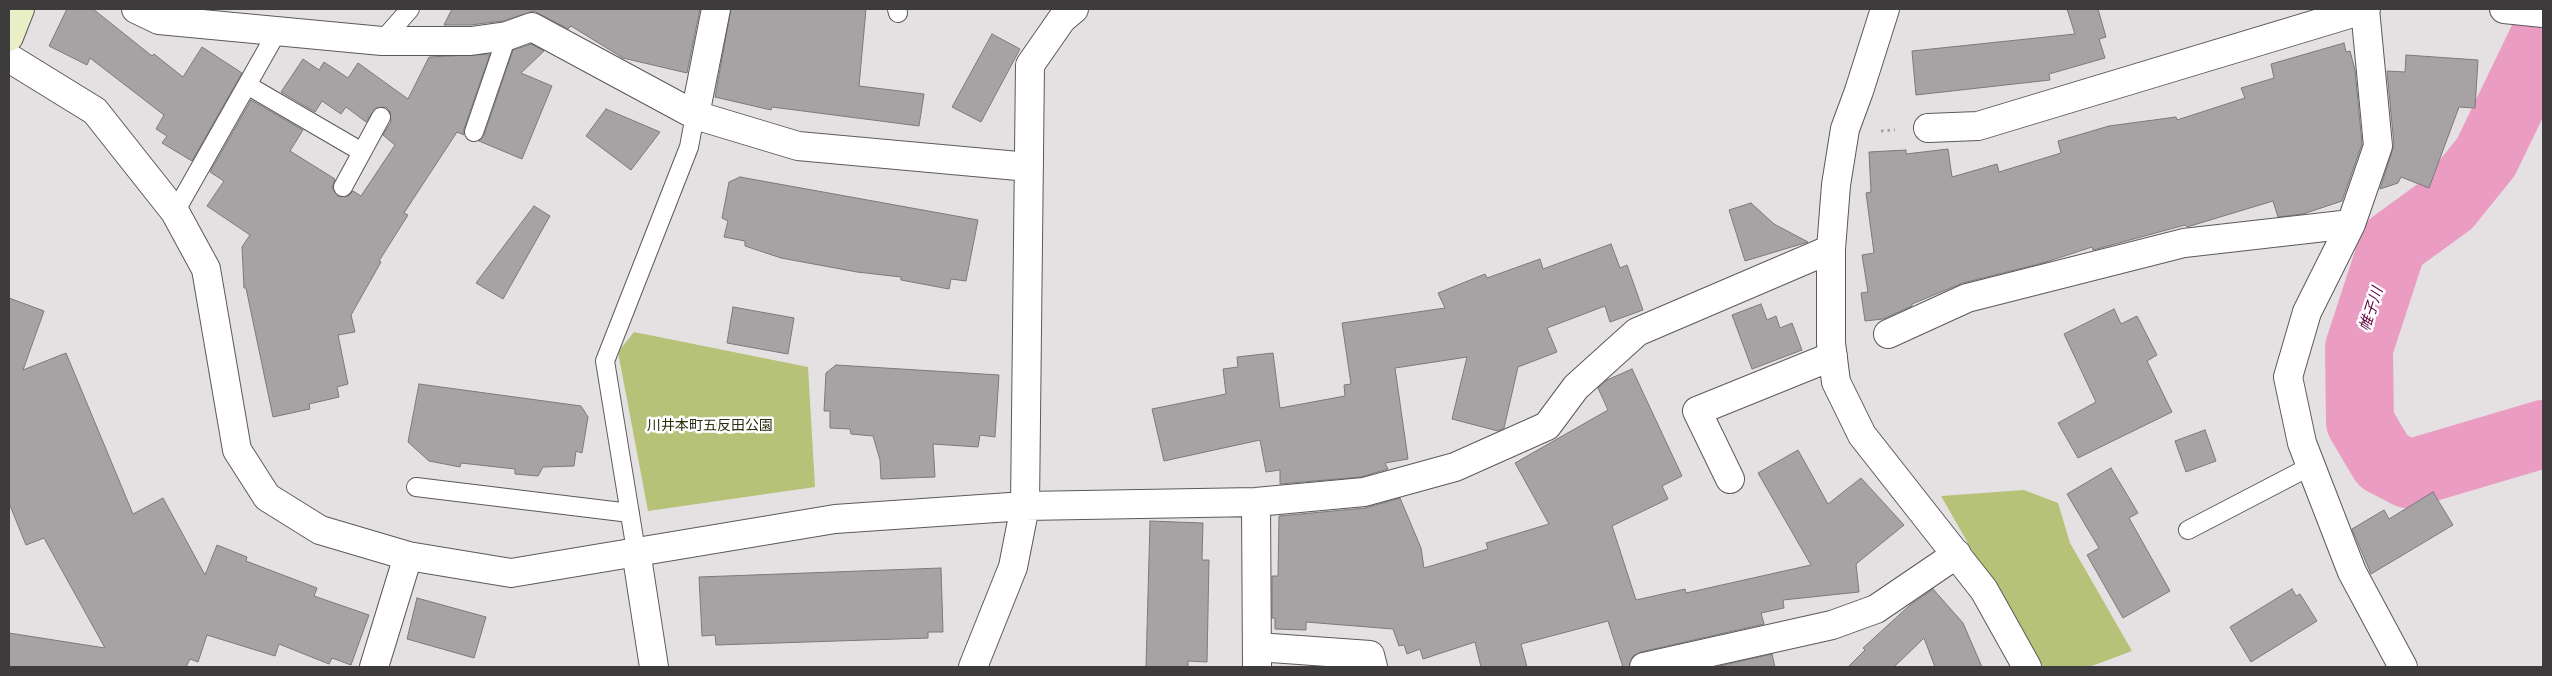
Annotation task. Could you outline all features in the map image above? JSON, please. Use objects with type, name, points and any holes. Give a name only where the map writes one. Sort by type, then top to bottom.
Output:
[{"type":"street","points":[[9,37],[20,9]]},
{"type":"street","points":[[136,9],[159,20],[382,42],[471,41],[507,36],[532,27],[695,116],[798,146],[1029,167]]},
{"type":"street","points":[[695,116],[716,9]]},
{"type":"street","points":[[973,667],[1012,567],[1025,506],[1030,66],[1062,19],[1074,9]]},
{"type":"street","points":[[1885,9],[1859,91],[1844,129],[1836,184],[1831,249],[1831,343],[1836,382],[1862,435],[1984,590],[2027,667]]},
{"type":"street","points":[[1928,128],[1978,126],[2365,9],[2378,146],[2351,224],[2307,312],[2288,377],[2302,443],[2352,572],[2404,667]]},
{"type":"street","points":[[2504,9],[2538,12]]},
{"type":"street","points":[[9,58],[94,110],[175,212],[206,269],[237,450],[267,497],[320,530],[408,556],[511,573],[835,519],[1025,506],[1256,502],[1364,492],[1464,463],[1547,426],[1576,387],[1637,332],[1831,249]]},
{"type":"street","points":[[1888,334],[1967,298],[2184,243],[2351,224]]},
{"type":"street","points":[[1730,479],[1697,411],[1833,356]]},
{"type":"street","points":[[1256,502],[1257,657],[1370,655],[1373,667]]},
{"type":"street","points":[[636,551],[654,667]]},
{"type":"street","points":[[1644,667],[1832,625],[1876,609],[1957,554]]},
{"type":"street","points":[[374,667],[408,556]]},
{"type":"lane","points":[[382,42],[410,9]]},
{"type":"lane","points":[[175,212],[277,32]]},
{"type":"lane","points":[[474,132],[507,36]]},
{"type":"lane","points":[[247,85],[362,152]]},
{"type":"lane","points":[[636,551],[605,362],[689,147],[695,116]]},
{"type":"lane","points":[[343,187],[381,117]]},
{"type":"lane","points":[[2188,530],[2311,466]]},
{"type":"lane","points":[[416,487],[630,513]]},
{"type":"green space","name":"川井本町五反田公園","points":[[634,332],[808,367],[815,487],[648,511],[618,352]]},
{"type":"green space","points":[[2024,490],[2058,503],[2070,543],[2132,651],[2089,667],[2039,667],[1941,496]]},
{"type":"building","points":[[67,9],[93,9],[152,56],[154,54],[183,77],[202,47],[242,73],[192,161],[162,143],[167,136],[156,129],[164,115],[90,58],[87,65],[49,46]]},
{"type":"building","points":[[452,9],[700,9],[687,73],[623,58],[571,26],[568,29],[534,11],[503,21],[470,25],[444,25]]},
{"type":"building","points":[[731,9],[866,9],[859,86],[924,94],[919,126],[772,107],[771,110],[715,97]]},
{"type":"building","points":[[2067,9],[2098,9],[2106,37],[2099,39],[2105,58],[2049,74],[2050,80],[1916,95],[1912,51],[2075,34]]},
{"type":"building","points":[[992,34],[1020,49],[981,122],[952,107]]},
{"type":"building","points":[[2344,43],[2346,52],[2350,51],[2355,70],[2362,144],[2342,201],[2303,214],[2278,217],[2273,201],[2187,227],[2185,225],[2093,250],[2092,247],[2043,263],[1963,283],[1912,304],[1912,306],[1883,319],[1865,321],[1861,293],[1868,292],[1862,255],[1874,253],[1866,193],[1871,192],[1869,152],[1906,150],[1906,154],[1948,149],[1952,177],[1997,164],[1999,172],[2061,153],[2058,141],[2109,126],[2176,117],[2177,120],[2245,98],[2241,88],[2274,78],[2271,64]]},
{"type":"building","points":[[531,44],[544,51],[521,73],[552,86],[522,159],[479,141],[484,135],[513,50]]},
{"type":"building","points":[[490,54],[464,129],[464,135],[457,132],[404,213],[408,215],[379,261],[381,262],[351,315],[355,332],[338,335],[348,384],[337,387],[339,397],[309,404],[310,409],[273,417],[246,288],[244,288],[242,247],[250,235],[207,206],[224,181],[210,172],[251,100],[303,130],[290,151],[335,179],[332,188],[338,196],[348,196],[353,191],[361,196],[395,145],[383,135],[391,122],[390,112],[386,107],[376,108],[366,122],[346,107],[341,114],[322,101],[315,112],[281,92],[303,59],[319,70],[324,62],[348,78],[358,63],[408,99],[429,57]]},
{"type":"building","points":[[2406,55],[2478,60],[2475,108],[2459,107],[2429,188],[2401,177],[2398,183],[2380,189],[2394,145],[2387,71],[2405,72]]},
{"type":"building","points":[[606,109],[660,132],[631,170],[586,136]]},
{"type":"building","points":[[740,177],[978,220],[966,281],[951,279],[949,289],[901,280],[901,277],[857,272],[781,258],[745,246],[745,241],[724,237],[728,221],[722,218],[729,182]]},
{"type":"building","points":[[1751,203],[1774,224],[1808,242],[1745,261],[1729,210]]},
{"type":"building","points":[[534,206],[550,216],[503,299],[476,283]]},
{"type":"building","points":[[1611,244],[1620,268],[1627,265],[1643,310],[1610,322],[1605,306],[1547,328],[1557,352],[1518,367],[1504,428],[1498,431],[1452,419],[1467,357],[1395,368],[1408,459],[1385,463],[1388,469],[1361,477],[1280,484],[1280,470],[1266,472],[1260,440],[1164,461],[1152,409],[1226,394],[1223,369],[1238,367],[1237,357],[1273,353],[1280,408],[1345,396],[1344,385],[1351,384],[1342,323],[1445,308],[1438,293],[1485,274],[1487,278],[1540,259],[1543,269]]},
{"type":"building","points":[[9,298],[44,311],[23,370],[66,353],[133,514],[163,498],[205,575],[217,545],[247,557],[246,561],[317,588],[314,596],[369,615],[351,665],[332,658],[329,664],[279,644],[275,656],[207,635],[198,662],[190,659],[186,667],[9,667],[9,633],[105,648],[44,538],[26,545],[9,503]]},
{"type":"building","points":[[1761,304],[1767,320],[1776,316],[1780,328],[1792,323],[1802,350],[1752,369],[1732,315]]},
{"type":"building","points":[[733,307],[794,318],[788,354],[727,343]]},
{"type":"building","points":[[2114,309],[2121,324],[2137,316],[2157,355],[2147,361],[2172,412],[2078,458],[2058,423],[2096,402],[2064,334]]},
{"type":"building","points":[[836,365],[999,375],[995,437],[980,435],[978,447],[933,444],[935,477],[881,479],[880,460],[873,436],[851,434],[850,429],[830,428],[830,411],[824,411],[826,373]]},
{"type":"building","points":[[1632,369],[1682,476],[1662,486],[1668,499],[1612,526],[1636,600],[1685,589],[1686,593],[1811,565],[1758,473],[1798,450],[1828,504],[1861,478],[1904,525],[1856,564],[1859,592],[1783,600],[1784,608],[1761,613],[1764,624],[1641,652],[1633,656],[1629,667],[1623,667],[1608,621],[1521,644],[1527,667],[1481,667],[1475,642],[1423,659],[1420,649],[1407,654],[1404,645],[1399,646],[1393,629],[1306,622],[1306,630],[1275,629],[1275,618],[1272,618],[1272,576],[1278,576],[1279,516],[1365,508],[1400,498],[1421,548],[1424,568],[1488,549],[1486,543],[1549,524],[1515,463],[1608,410],[1598,388],[1607,380]]},
{"type":"building","points":[[419,384],[581,406],[588,417],[582,453],[576,451],[574,466],[543,467],[538,476],[515,474],[515,469],[461,463],[460,467],[429,461],[408,442]]},
{"type":"building","points":[[2205,430],[2216,461],[2186,472],[2175,441]]},
{"type":"building","points":[[2111,468],[2138,513],[2129,518],[2170,591],[2123,618],[2087,555],[2099,548],[2067,494]]},
{"type":"building","points":[[2433,492],[2453,525],[2371,574],[2352,529],[2384,510],[2389,519]]},
{"type":"building","points":[[1150,521],[1203,523],[1202,560],[1209,560],[1207,662],[1188,661],[1188,667],[1146,667]]},
{"type":"building","points":[[941,568],[943,632],[928,632],[928,638],[716,645],[715,635],[702,636],[699,577]]},
{"type":"building","points":[[1933,589],[1963,623],[1982,667],[1935,667],[1924,638],[1894,667],[1848,667],[1865,650],[1863,648],[1910,605]]},
{"type":"building","points":[[2292,589],[2296,596],[2300,594],[2317,621],[2251,662],[2230,627]]},
{"type":"building","points":[[417,598],[486,617],[474,658],[407,639]]},
{"type":"building","points":[[1772,654],[1775,667],[1715,667]]},
{"type":"waterway","name":"帷子川","points":[[2543,39],[2486,157],[2448,204],[2393,244],[2359,348],[2360,422],[2383,461],[2408,474],[2543,434]]}]
